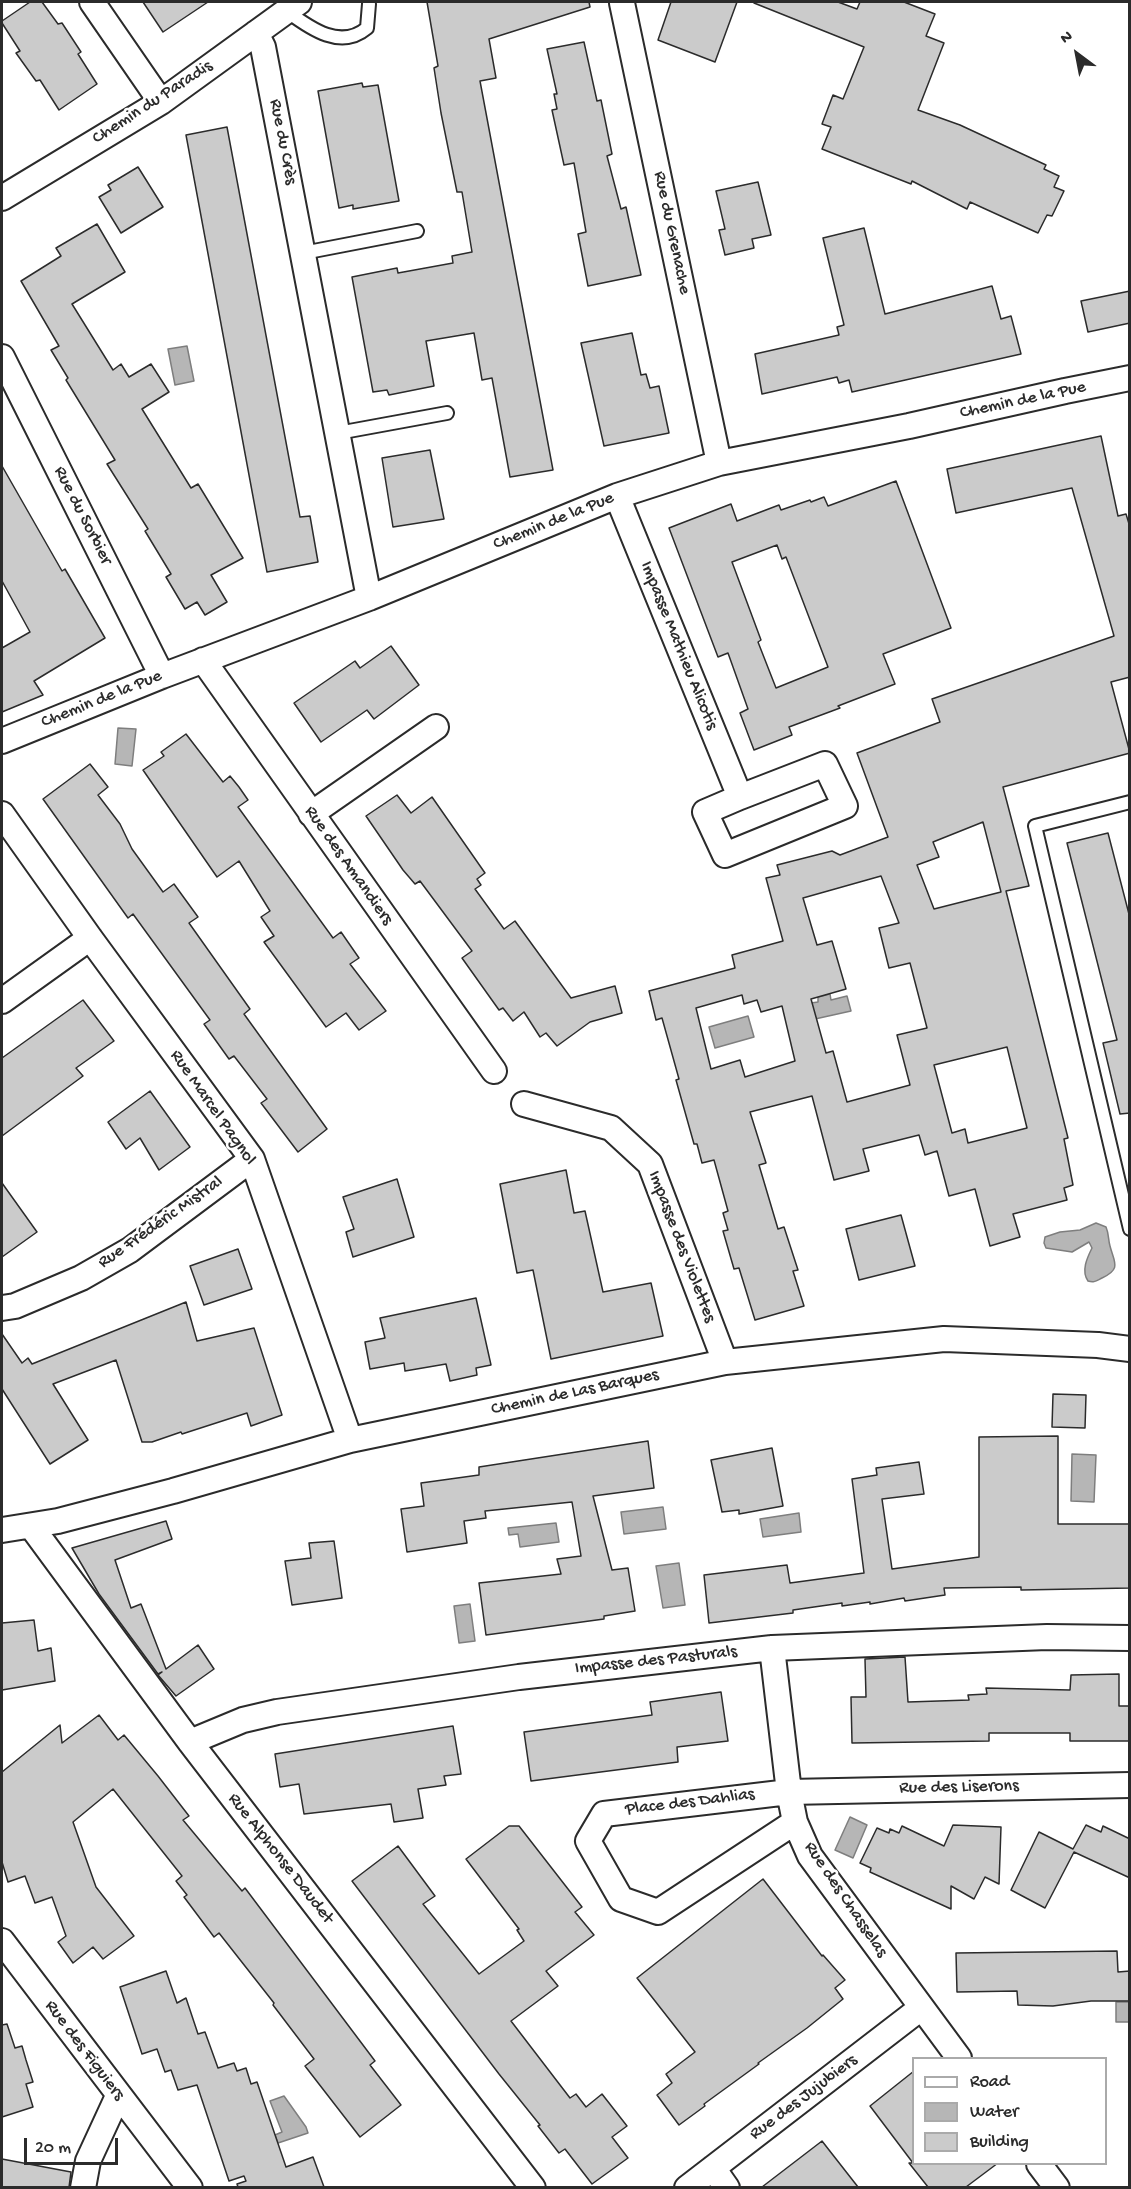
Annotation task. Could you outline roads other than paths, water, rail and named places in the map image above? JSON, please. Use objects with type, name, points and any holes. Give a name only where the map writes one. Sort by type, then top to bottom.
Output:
[{"type":"street","points":[[92,2],[160,102]]},
{"type":"street","name":"Rue du Grenache","points":[[622,3],[719,463]]},
{"type":"street","name":"Chemin du Paradis","points":[[2,198],[160,102],[293,7]]},
{"type":"street","name":"Rue du Crès","points":[[256,33],[263,47],[369,598]]},
{"type":"street","name":"Rue du Sorbier","points":[[2,357],[162,676]]},
{"type":"street","name":"Chemin de la Pue","points":[[2,741],[203,660],[369,598],[617,496],[719,463],[909,426],[1130,378]]},
{"type":"street","name":"Impasse Mathieu Alicotis","points":[[617,496],[740,797]]},
{"type":"street","name":"Rue des Amandiers","points":[[203,660],[494,1071]]},
{"type":"street","points":[[311,814],[436,728]]},
{"type":"street","points":[[825,764],[844,806],[725,855],[705,812],[740,797],[825,764]]},
{"type":"street","name":"Rue Marcel Pagnol","points":[[2,814],[252,1160],[350,1440]]},
{"type":"street","points":[[2,1001],[90,938]]},
{"type":"street","name":"Impasse des Violettes","points":[[524,1104],[611,1128],[650,1164],[725,1362]]},
{"type":"street","name":"Rue Frédéric Mistral","points":[[2,1308],[15,1306],[81,1278],[130,1250],[252,1160]]},
{"type":"street","name":"Chemin de Las Barques","points":[[2,1530],[31,1526],[173,1491],[350,1440],[725,1362],[944,1339],[1098,1345],[1130,1349]]},
{"type":"street","name":"Rue Alphonse Daudet","points":[[31,1526],[190,1742],[533,2187]]},
{"type":"street","name":"Impasse des Pasturals","points":[[190,1742],[243,1720],[277,1712],[519,1677],[772,1648],[1047,1637],[1130,1638]]},
{"type":"street","name":"Rue des Chasselas","points":[[772,1648],[789,1792],[795,1822],[810,1856],[958,2057]]},
{"type":"street","name":"Rue des Liserons","points":[[789,1792],[1130,1785]]},
{"type":"street","name":"Place des Dahlias","points":[[789,1792],[604,1814],[588,1841],[621,1899],[658,1912],[795,1822]]},
{"type":"street","name":"Rue des Figuiers","points":[[2,1941],[118,2096],[190,2187]]},
{"type":"street","name":"Rue des Jujubiers","points":[[687,2187],[921,2008]]},
{"type":"street","points":[[83,2187],[88,2161],[118,2096]]},
{"type":"street","points":[[1040,2165],[1057,2187]]},
{"type":"street","points":[[712,2168],[727,2187]]},
{"type":"lane","points":[[293,7],[310,28],[344,39],[358,36],[368,28],[369,4]]},
{"type":"lane","points":[[303,253],[417,231]]},
{"type":"lane","points":[[338,434],[447,413]]},
{"type":"lane","points":[[1130,801],[1035,826],[1130,1229]]},
{"type":"water","points":[[187,346],[194,381],[175,385],[168,349]]},
{"type":"water","points":[[118,728],[136,729],[132,766],[115,764]]},
{"type":"water","points":[[830,994],[831,1000],[847,996],[851,1011],[815,1019],[811,1003],[818,1002],[818,997]]},
{"type":"water","points":[[748,1016],[754,1037],[715,1048],[709,1027]]},
{"type":"water","points":[[1096,1223],[1106,1227],[1115,1265],[1108,1275],[1092,1282],[1088,1281],[1085,1273],[1092,1248],[1089,1242],[1072,1252],[1046,1248],[1044,1243],[1045,1237],[1060,1232],[1080,1230]]},
{"type":"water","points":[[1072,1454],[1096,1455],[1094,1502],[1071,1501]]},
{"type":"water","points":[[663,1507],[666,1529],[624,1534],[621,1512]]},
{"type":"water","points":[[799,1513],[801,1532],[763,1537],[760,1519]]},
{"type":"water","points":[[556,1523],[559,1542],[520,1547],[518,1534],[509,1535],[508,1528]]},
{"type":"water","points":[[679,1563],[685,1605],[663,1608],[656,1566]]},
{"type":"water","points":[[470,1604],[475,1641],[459,1643],[454,1606]]},
{"type":"water","points":[[850,1817],[867,1825],[853,1858],[835,1850]]},
{"type":"water","points":[[1116,2002],[1129,2002],[1129,2022],[1116,2022]]},
{"type":"water","points":[[284,2096],[308,2133],[278,2143],[275,2135],[282,2132],[270,2101]]}]
